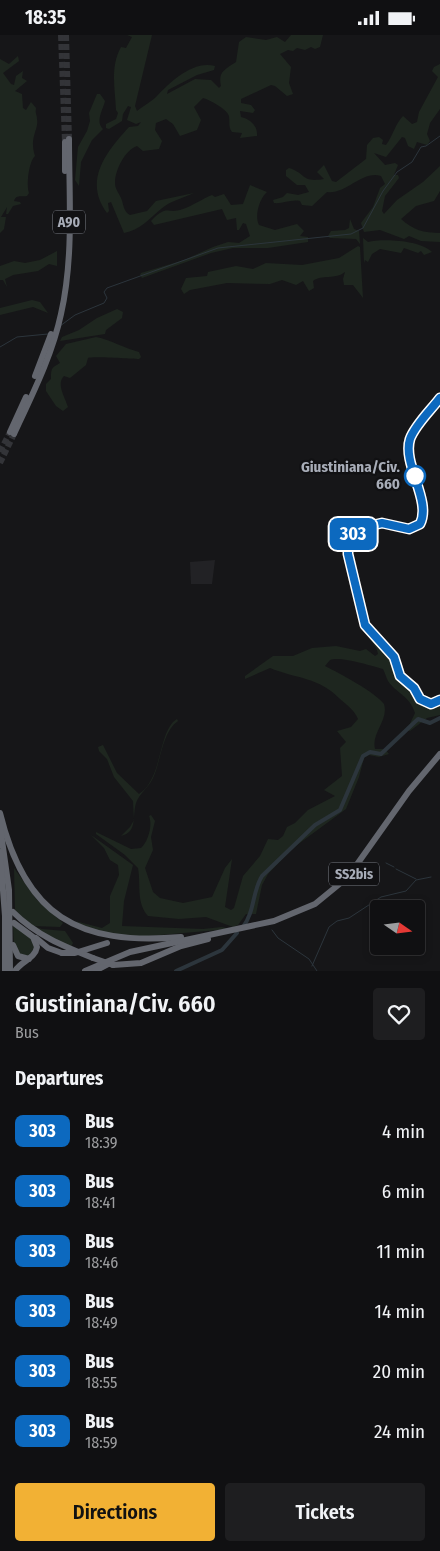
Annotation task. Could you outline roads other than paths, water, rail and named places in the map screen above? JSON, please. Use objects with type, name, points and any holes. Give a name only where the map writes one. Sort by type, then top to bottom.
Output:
[{"type":"highway","name":"A90","points":[[12,433],[40,371],[61,304],[65,251],[67,141]]},
{"type":"highway","name":"SS2bis","points":[[213,935],[261,926],[305,913],[338,890],[363,862],[418,782],[440,754]]},
{"type":"highway","name":"SS2bis","points":[[418,782],[440,758]]},
{"type":"highway","points":[[0,813],[23,877],[47,907],[69,923],[92,933],[121,938],[144,939]]},
{"type":"highway","points":[[0,826],[6,861],[14,950],[21,958],[29,959]]},
{"type":"highway","points":[[0,852],[5,916],[4,971]]},
{"type":"highway","points":[[13,912],[43,937],[93,958],[120,965],[141,963],[213,935]]},
{"type":"highway","points":[[12,922],[48,948],[62,953],[74,953],[107,943],[213,935]]},
{"type":"highway","points":[[10,971],[12,922]]},
{"type":"highway","points":[[15,971],[36,952],[37,945],[34,938],[26,932]]},
{"type":"highway","points":[[0,934],[4,971]]},
{"type":"highway","points":[[86,971],[130,952],[213,935]]},
{"type":"highway","points":[[96,971],[134,954],[213,935]]},
{"type":"street","points":[[440,398],[415,430],[409,442],[410,457],[423,514],[420,524],[409,529],[387,523],[367,526],[352,535],[347,547],[366,627],[392,656],[399,674],[414,688],[420,699],[431,704],[440,700]]},
{"type":"waterway","points":[[60,326],[75,315],[104,303],[107,298],[104,292],[107,288],[218,248],[351,234],[363,228],[383,191],[397,172],[412,162],[421,147],[426,146],[440,136]]},
{"type":"waterway","points":[[0,347],[17,337],[48,334]]},
{"type":"waterway","points":[[243,927],[250,915],[256,888],[262,876],[315,825],[340,810],[363,756],[370,752],[381,754],[418,719],[430,723],[440,718]]},
{"type":"waterway","points":[[386,863],[394,867]]},
{"type":"waterway","points":[[396,869],[416,879]]},
{"type":"waterway","points":[[312,966],[329,927],[337,921],[349,918],[381,897],[406,891],[416,880],[431,877]]},
{"type":"waterway","points":[[272,930],[278,938],[309,959],[317,971]]},
{"type":"waterway","points":[[176,971],[222,950],[237,933]]},
{"type":"tunnel","points":[[61,35],[65,142]]},
{"type":"tunnel","points":[[66,35],[69,139]]},
{"type":"tunnel","points":[[0,452],[10,432]]},
{"type":"tunnel","points":[[0,463],[14,434]]},
{"type":"place","name":"Giustiniana/Civ. 660","points":[[415,476]]}]
